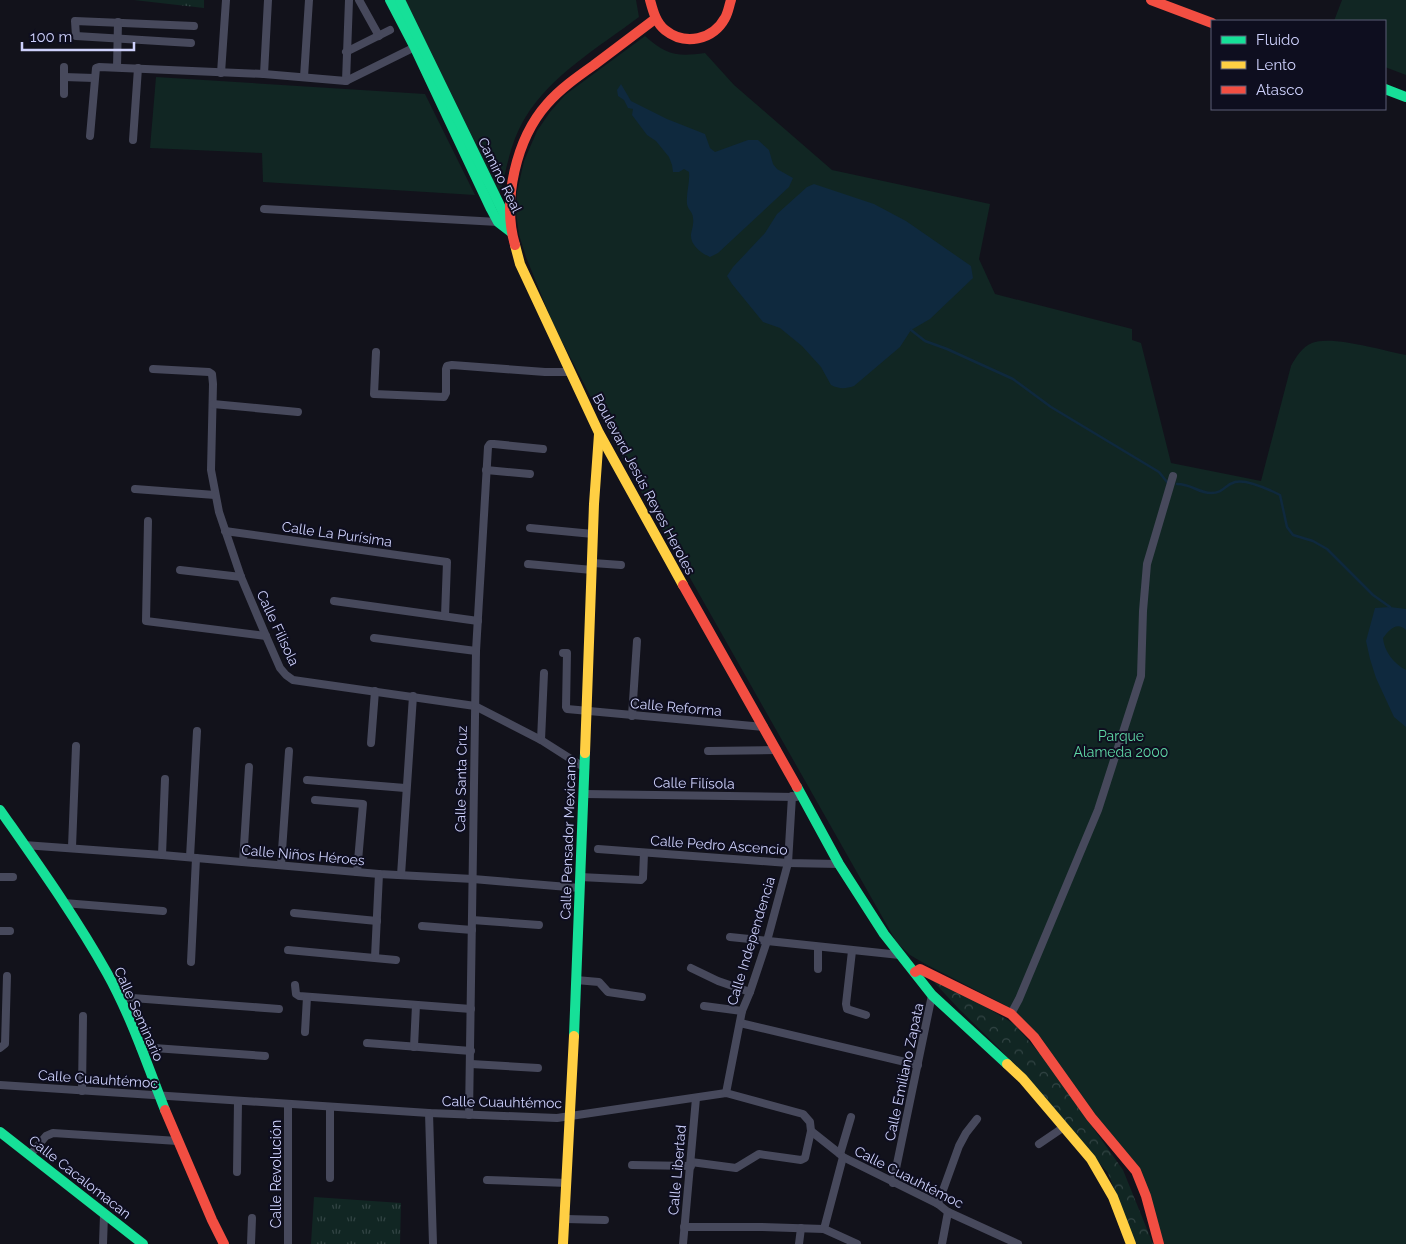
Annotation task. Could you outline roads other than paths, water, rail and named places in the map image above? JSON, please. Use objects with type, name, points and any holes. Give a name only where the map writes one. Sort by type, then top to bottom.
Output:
[{"type":"main road","name":"Camino Real","points":[[390,0],[419,46]]},
{"type":"main road","name":"Camino Real","points":[[400,0],[419,46],[502,220],[511,232]]},
{"type":"main road","points":[[650,0],[654,19],[661,28],[669,34],[689,40],[700,39],[710,35],[723,23],[728,16],[731,0]]},
{"type":"main road","points":[[1151,0],[1211,23]]},
{"type":"main road","name":"Boulevard Jesús Reyes Heroles","points":[[654,19],[564,87],[546,106],[538,118],[516,164],[510,198],[511,232],[520,264],[599,432],[839,864],[884,934],[932,995],[1022,1079],[1091,1160],[1113,1197],[1131,1244]]},
{"type":"main road","points":[[1386,89],[1406,97]]},
{"type":"main road","name":"Calle Pensador Mexicano","points":[[563,1244],[571,1116],[593,534],[599,432]]},
{"type":"main road","name":"Calle Seminario","points":[[0,810],[64,903],[107,973],[119,997],[178,1141],[224,1244]]},
{"type":"main road","points":[[915,972],[920,969],[1011,1014],[1034,1037],[1087,1111],[1136,1171],[1146,1196],[1159,1244]]},
{"type":"main road","name":"Calle Cacalomacan","points":[[0,1132],[143,1244]]},
{"type":"street","points":[[221,72],[226,0]]},
{"type":"street","points":[[264,74],[268,0]]},
{"type":"street","points":[[304,77],[309,0]]},
{"type":"street","points":[[346,81],[349,0]]},
{"type":"street","points":[[359,0],[379,36]]},
{"type":"street","points":[[191,43],[76,36],[74,33],[75,21],[194,26]]},
{"type":"street","points":[[117,67],[118,22]]},
{"type":"street","points":[[183,25],[183,43]]},
{"type":"street","points":[[346,52],[390,30]]},
{"type":"street","points":[[90,136],[96,68],[117,67],[264,74],[346,81],[419,46]]},
{"type":"street","points":[[64,67],[64,94]]},
{"type":"street","points":[[134,140],[138,68]]},
{"type":"street","points":[[64,77],[94,78]]},
{"type":"street","points":[[264,209],[502,220]]},
{"type":"street","points":[[376,352],[374,394],[444,398],[446,393],[446,369],[447,366],[452,365],[570,372]]},
{"type":"street","name":"Calle Filisola","points":[[153,369],[209,372],[212,374],[211,470],[215,495],[241,577],[280,668],[289,678],[475,706],[541,740],[585,768]]},
{"type":"street","points":[[213,404],[298,412]]},
{"type":"street","name":"Calle Santa Cruz","points":[[470,1115],[476,651],[488,447],[490,444],[543,449]]},
{"type":"street","points":[[486,470],[530,474]]},
{"type":"street","points":[[1011,1014],[1098,810],[1141,676],[1147,564],[1173,476]]},
{"type":"street","points":[[135,489],[215,495]]},
{"type":"street","points":[[148,521],[146,621],[266,636]]},
{"type":"street","points":[[530,528],[593,534]]},
{"type":"street","name":"Calle La Purísima","points":[[225,531],[446,562],[446,616]]},
{"type":"street","points":[[528,564],[592,567],[621,565]]},
{"type":"street","points":[[180,570],[241,577]]},
{"type":"street","points":[[334,601],[478,621]]},
{"type":"street","points":[[374,638],[476,651]]},
{"type":"street","points":[[632,716],[637,641]]},
{"type":"street","name":"Calle Reforma","points":[[565,653],[567,709],[764,727]]},
{"type":"street","points":[[541,740],[544,673]]},
{"type":"street","points":[[371,743],[375,691]]},
{"type":"street","points":[[401,875],[405,788],[413,696]]},
{"type":"street","points":[[191,962],[197,731]]},
{"type":"street","points":[[72,847],[76,746]]},
{"type":"street","points":[[708,751],[777,750]]},
{"type":"street","points":[[281,865],[288,751]]},
{"type":"street","points":[[243,862],[249,767]]},
{"type":"street","points":[[162,854],[165,779]]},
{"type":"street","points":[[306,780],[405,788]]},
{"type":"street","name":"Calle Filísola","points":[[584,794],[803,797]]},
{"type":"street","name":"Calle Independencia","points":[[726,1093],[742,1010],[767,941],[788,863],[792,796]]},
{"type":"street","points":[[315,800],[363,804],[357,872]]},
{"type":"street","name":"Calle Niños Héroes","points":[[24,845],[162,854],[380,874],[580,882],[641,880],[643,878],[644,853]]},
{"type":"street","name":"Calle Pedro Ascencio","points":[[598,849],[788,863],[839,864]]},
{"type":"street","points":[[375,957],[380,874]]},
{"type":"street","points":[[0,877],[13,877]]},
{"type":"street","points":[[64,903],[163,910]]},
{"type":"street","points":[[294,913],[377,921]]},
{"type":"street","points":[[472,920],[538,925]]},
{"type":"street","points":[[422,926],[472,930]]},
{"type":"street","points":[[0,931],[10,931]]},
{"type":"street","points":[[730,937],[900,955]]},
{"type":"street","points":[[818,947],[818,969]]},
{"type":"street","points":[[288,950],[396,960]]},
{"type":"street","points":[[852,951],[846,1004],[848,1009],[866,1015]]},
{"type":"street","points":[[692,968],[718,982],[750,992]]},
{"type":"street","points":[[0,1048],[4,1044],[7,976]]},
{"type":"street","points":[[576,980],[599,982],[608,992],[642,997]]},
{"type":"street","points":[[295,984],[296,995],[307,997],[471,1009]]},
{"type":"street","name":"Calle Emiliano Zapata","points":[[893,1183],[932,995]]},
{"type":"street","points":[[119,997],[279,1009]]},
{"type":"street","points":[[305,1032],[307,997]]},
{"type":"street","points":[[414,1047],[416,1005]]},
{"type":"street","points":[[704,1006],[742,1010]]},
{"type":"street","points":[[82,1091],[83,1016]]},
{"type":"street","points":[[740,1023],[918,1064]]},
{"type":"street","points":[[366,1043],[471,1051]]},
{"type":"street","points":[[140,1046],[265,1056]]},
{"type":"street","points":[[471,1064],[538,1068]]},
{"type":"street","name":"Calle Cuauhtémoc","points":[[0,1085],[430,1113],[557,1118],[726,1093],[803,1114],[810,1122],[811,1130],[842,1156],[938,1204],[948,1212],[1018,1244]]},
{"type":"street","name":"Calle Libertad","points":[[683,1244],[696,1098]]},
{"type":"street","points":[[237,1172],[238,1101]]},
{"type":"street","name":"Calle Revolución","points":[[288,1104],[288,1244]]},
{"type":"street","points":[[330,1107],[330,1178]]},
{"type":"street","points":[[430,1113],[433,1244]]},
{"type":"street","points":[[824,1229],[851,1117]]},
{"type":"street","points":[[938,1204],[959,1146],[977,1119]]},
{"type":"street","points":[[1039,1144],[1064,1127]]},
{"type":"street","points":[[632,1165],[691,1164],[736,1168],[758,1154],[801,1160],[805,1158],[811,1130]]},
{"type":"street","points":[[30,1155],[46,1136],[53,1133],[178,1141]]},
{"type":"street","points":[[487,1180],[567,1183]]},
{"type":"street","points":[[942,1244],[948,1212]]},
{"type":"street","points":[[103,1244],[104,1215]]},
{"type":"street","points":[[251,1244],[252,1218]]},
{"type":"street","points":[[566,1219],[605,1220]]},
{"type":"street","points":[[684,1227],[824,1229],[856,1244]]},
{"type":"street","points":[[799,1244],[801,1228]]},
{"type":"water","points":[[621,84],[631,101],[667,119],[705,134],[710,148],[715,152],[748,140],[758,140],[769,150],[773,164],[777,169],[793,178],[789,187],[718,253],[710,257],[703,253],[694,245],[691,238],[693,216],[687,200],[689,172],[684,169],[679,172],[673,172],[669,157],[656,141],[647,135],[632,115],[633,109],[628,108],[624,100],[618,96],[617,90]]},
{"type":"water","points":[[814,184],[874,204],[906,221],[971,266],[973,278],[930,319],[911,330],[900,347],[854,386],[848,388],[839,388],[831,385],[821,367],[802,346],[780,328],[763,322],[727,276],[765,233],[777,214],[807,187]]},
{"type":"water","points":[[1375,608],[1406,609],[1406,630],[1403,627],[1396,626],[1383,638],[1385,648],[1390,657],[1406,670],[1406,727],[1394,717],[1376,678],[1366,641]]},
{"type":"waterway","points":[[911,330],[925,341],[1013,379],[1051,407],[1159,472],[1167,482]]},
{"type":"waterway","points":[[1177,484],[1187,485],[1202,492],[1211,493],[1219,492],[1228,485],[1240,481],[1280,495],[1287,527],[1293,535],[1313,541],[1327,549],[1373,595],[1390,607]]},
{"type":"park label","name":"Parque Alameda 2000","points":[[1121,744]]}]
